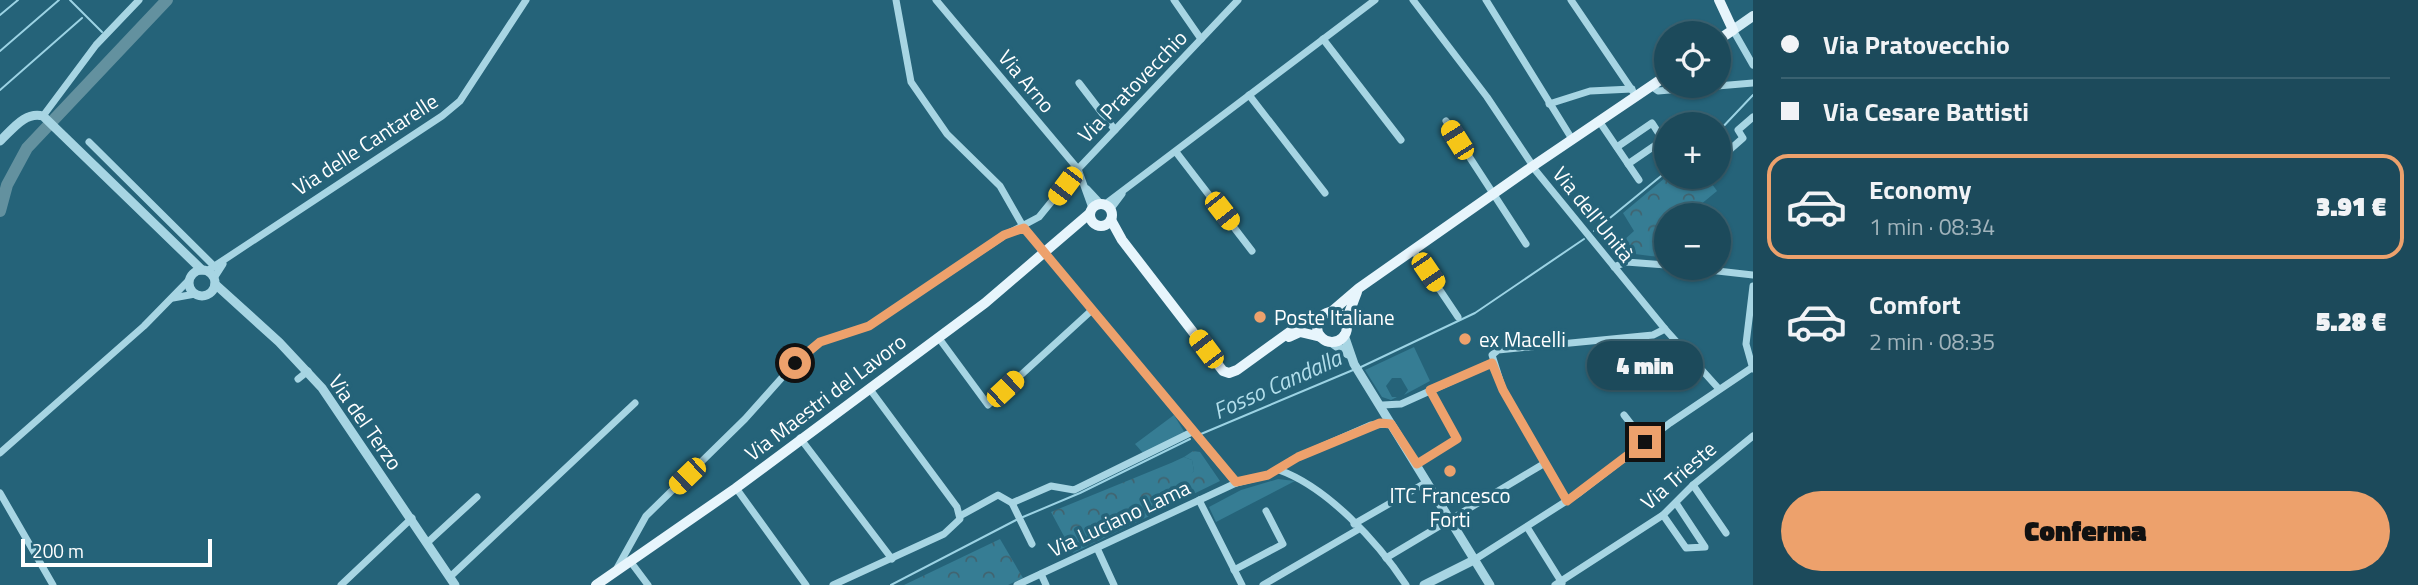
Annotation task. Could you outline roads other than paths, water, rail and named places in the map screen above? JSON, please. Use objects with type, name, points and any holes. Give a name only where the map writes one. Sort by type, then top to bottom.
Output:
[{"type":"main road","points":[[1718,0],[1733,30],[1753,16]]},
{"type":"main road","points":[[1534,168],[1634,92],[1654,84]]},
{"type":"main road","points":[[1101,214],[1223,371],[1229,373],[1302,323],[1319,319],[1331,312],[1359,288],[1594,124]]},
{"type":"main road","name":"Via Maestri del Lavoro","points":[[596,585],[736,488],[985,303],[1070,232],[1101,214]]},
{"type":"main road","points":[[1274,344],[1300,332],[1326,339],[1344,335],[1346,321],[1359,288]]},
{"type":"main road","points":[[1331,312],[1338,313],[1346,321]]},
{"type":"main road","points":[[1319,319],[1317,328],[1326,339]]},
{"type":"street","points":[[0,141],[28,117],[45,118],[96,45],[139,0]]},
{"type":"street","name":"Via delle Cantarelle","points":[[211,274],[261,233],[451,108],[466,91],[526,0]]},
{"type":"street","points":[[896,0],[911,82],[947,134],[1000,186],[1024,228],[1236,482]]},
{"type":"street","name":"Via Arno","points":[[936,0],[1078,169],[1101,214]]},
{"type":"street","points":[[1174,0],[1201,39]]},
{"type":"street","name":"Via Pratovecchio","points":[[616,570],[646,516],[745,419],[795,363],[820,342],[869,326],[1004,235],[1024,228],[1039,217],[1078,169],[1238,0]]},
{"type":"street","points":[[1101,214],[1129,186],[1375,0]]},
{"type":"street","name":"Via dell'Unità","points":[[1413,0],[1487,97],[1534,168],[1614,268],[1706,375],[1715,391]]},
{"type":"street","points":[[1486,0],[1572,139]]},
{"type":"street","points":[[1571,0],[1634,92]]},
{"type":"street","points":[[1733,30],[1753,65]]},
{"type":"street","points":[[1323,39],[1401,140]]},
{"type":"street","points":[[1079,83],[1115,130]]},
{"type":"street","points":[[1651,86],[1658,91],[1753,83]]},
{"type":"street","points":[[1549,104],[1590,91],[1634,92]]},
{"type":"street","points":[[1250,95],[1325,193]]},
{"type":"street","points":[[1731,149],[1743,138],[1738,130],[1753,117]]},
{"type":"street","name":"Via del Terzo","points":[[45,118],[184,246],[307,370],[453,580],[635,403]]},
{"type":"street","points":[[1446,121],[1526,244]]},
{"type":"street","points":[[1616,147],[1652,122],[1663,140],[1628,164]]},
{"type":"street","points":[[1594,124],[1616,147],[1639,180]]},
{"type":"street","points":[[89,142],[184,246],[195,294]]},
{"type":"street","points":[[1176,152],[1252,251]]},
{"type":"street","points":[[1413,250],[1458,317]]},
{"type":"street","points":[[1614,268],[1626,262],[1654,264]]},
{"type":"street","points":[[1731,273],[1753,275]]},
{"type":"street","points":[[0,453],[173,298],[191,277],[211,274],[209,295]]},
{"type":"street","points":[[1424,585],[1474,560],[1567,501],[1715,391],[1753,368],[1749,336],[1753,286]]},
{"type":"street","points":[[173,298],[195,294],[238,302]]},
{"type":"street","points":[[938,337],[988,405],[1092,310]]},
{"type":"street","points":[[1567,501],[1503,390],[1492,363],[1492,355],[1498,350],[1653,335],[1665,329]]},
{"type":"street","points":[[1344,335],[1349,355],[1404,438],[1406,446]]},
{"type":"street","points":[[1326,339],[1349,355]]},
{"type":"street","points":[[1380,404],[1395,406],[1492,363]]},
{"type":"street","points":[[298,379],[307,370]]},
{"type":"street","points":[[833,585],[944,534],[957,524],[960,516],[957,507],[869,388]]},
{"type":"street","points":[[1417,464],[1457,439],[1430,390]]},
{"type":"street","points":[[1380,404],[1490,585]]},
{"type":"street","points":[[1371,425],[1380,404]]},
{"type":"street","points":[[1624,415],[1645,442]]},
{"type":"street","points":[[1279,470],[1298,457],[1371,425],[1391,424]]},
{"type":"street","points":[[1013,505],[1051,486],[1074,490],[1192,432]]},
{"type":"street","name":"Via Trieste","points":[[1560,584],[1663,515],[1693,485],[1753,436]]},
{"type":"street","points":[[800,438],[892,559]]},
{"type":"street","points":[[1386,558],[1545,464]]},
{"type":"street","points":[[1279,470],[1305,480],[1321,492],[1386,558],[1406,585]]},
{"type":"street","name":"Via Luciano Lama","points":[[1017,585],[1236,482],[1279,470]]},
{"type":"street","points":[[1263,585],[1427,482]]},
{"type":"street","points":[[1693,485],[1726,533]]},
{"type":"street","points":[[736,488],[806,585]]},
{"type":"street","points":[[0,493],[54,585]]},
{"type":"street","points":[[960,516],[998,495],[1013,505],[1032,544]]},
{"type":"street","points":[[428,542],[477,498]]},
{"type":"street","points":[[1199,500],[1242,585]]},
{"type":"street","points":[[1663,515],[1686,548],[1704,547],[1676,503]]},
{"type":"street","points":[[1234,570],[1283,544],[1266,511]]},
{"type":"street","points":[[341,585],[412,518]]},
{"type":"street","points":[[1527,527],[1560,584]]},
{"type":"street","points":[[1097,548],[1114,585]]},
{"type":"street","points":[[630,561],[648,585]]},
{"type":"street","points":[[1041,574],[1046,585]]},
{"type":"waterway","points":[[0,15],[18,0]]},
{"type":"waterway","points":[[0,51],[59,0]]},
{"type":"waterway","points":[[70,0],[102,32]]},
{"type":"waterway","points":[[0,211],[7,185],[27,148],[167,0]]},
{"type":"waterway","points":[[0,90],[82,18]]},
{"type":"waterway","name":"Fosso Candalla","points":[[1731,118],[1753,95]]},
{"type":"waterway","name":"Fosso Candalla","points":[[1594,231],[1654,182]]},
{"type":"waterway","name":"Fosso Candalla","points":[[1361,367],[1475,313],[1584,239]]},
{"type":"waterway","name":"Fosso Candalla","points":[[1201,434],[1353,370]]},
{"type":"waterway","name":"Fosso Candalla","points":[[1023,517],[1080,493],[1190,439]]},
{"type":"waterway","name":"Fosso Candalla","points":[[891,585],[1018,519]]},
{"type":"place","name":"Poste Italiane","points":[[1260,317]]},
{"type":"place","name":"ex Macelli","points":[[1465,339]]},
{"type":"place","name":"ITC Francesco Forti","points":[[1450,471]]}]
